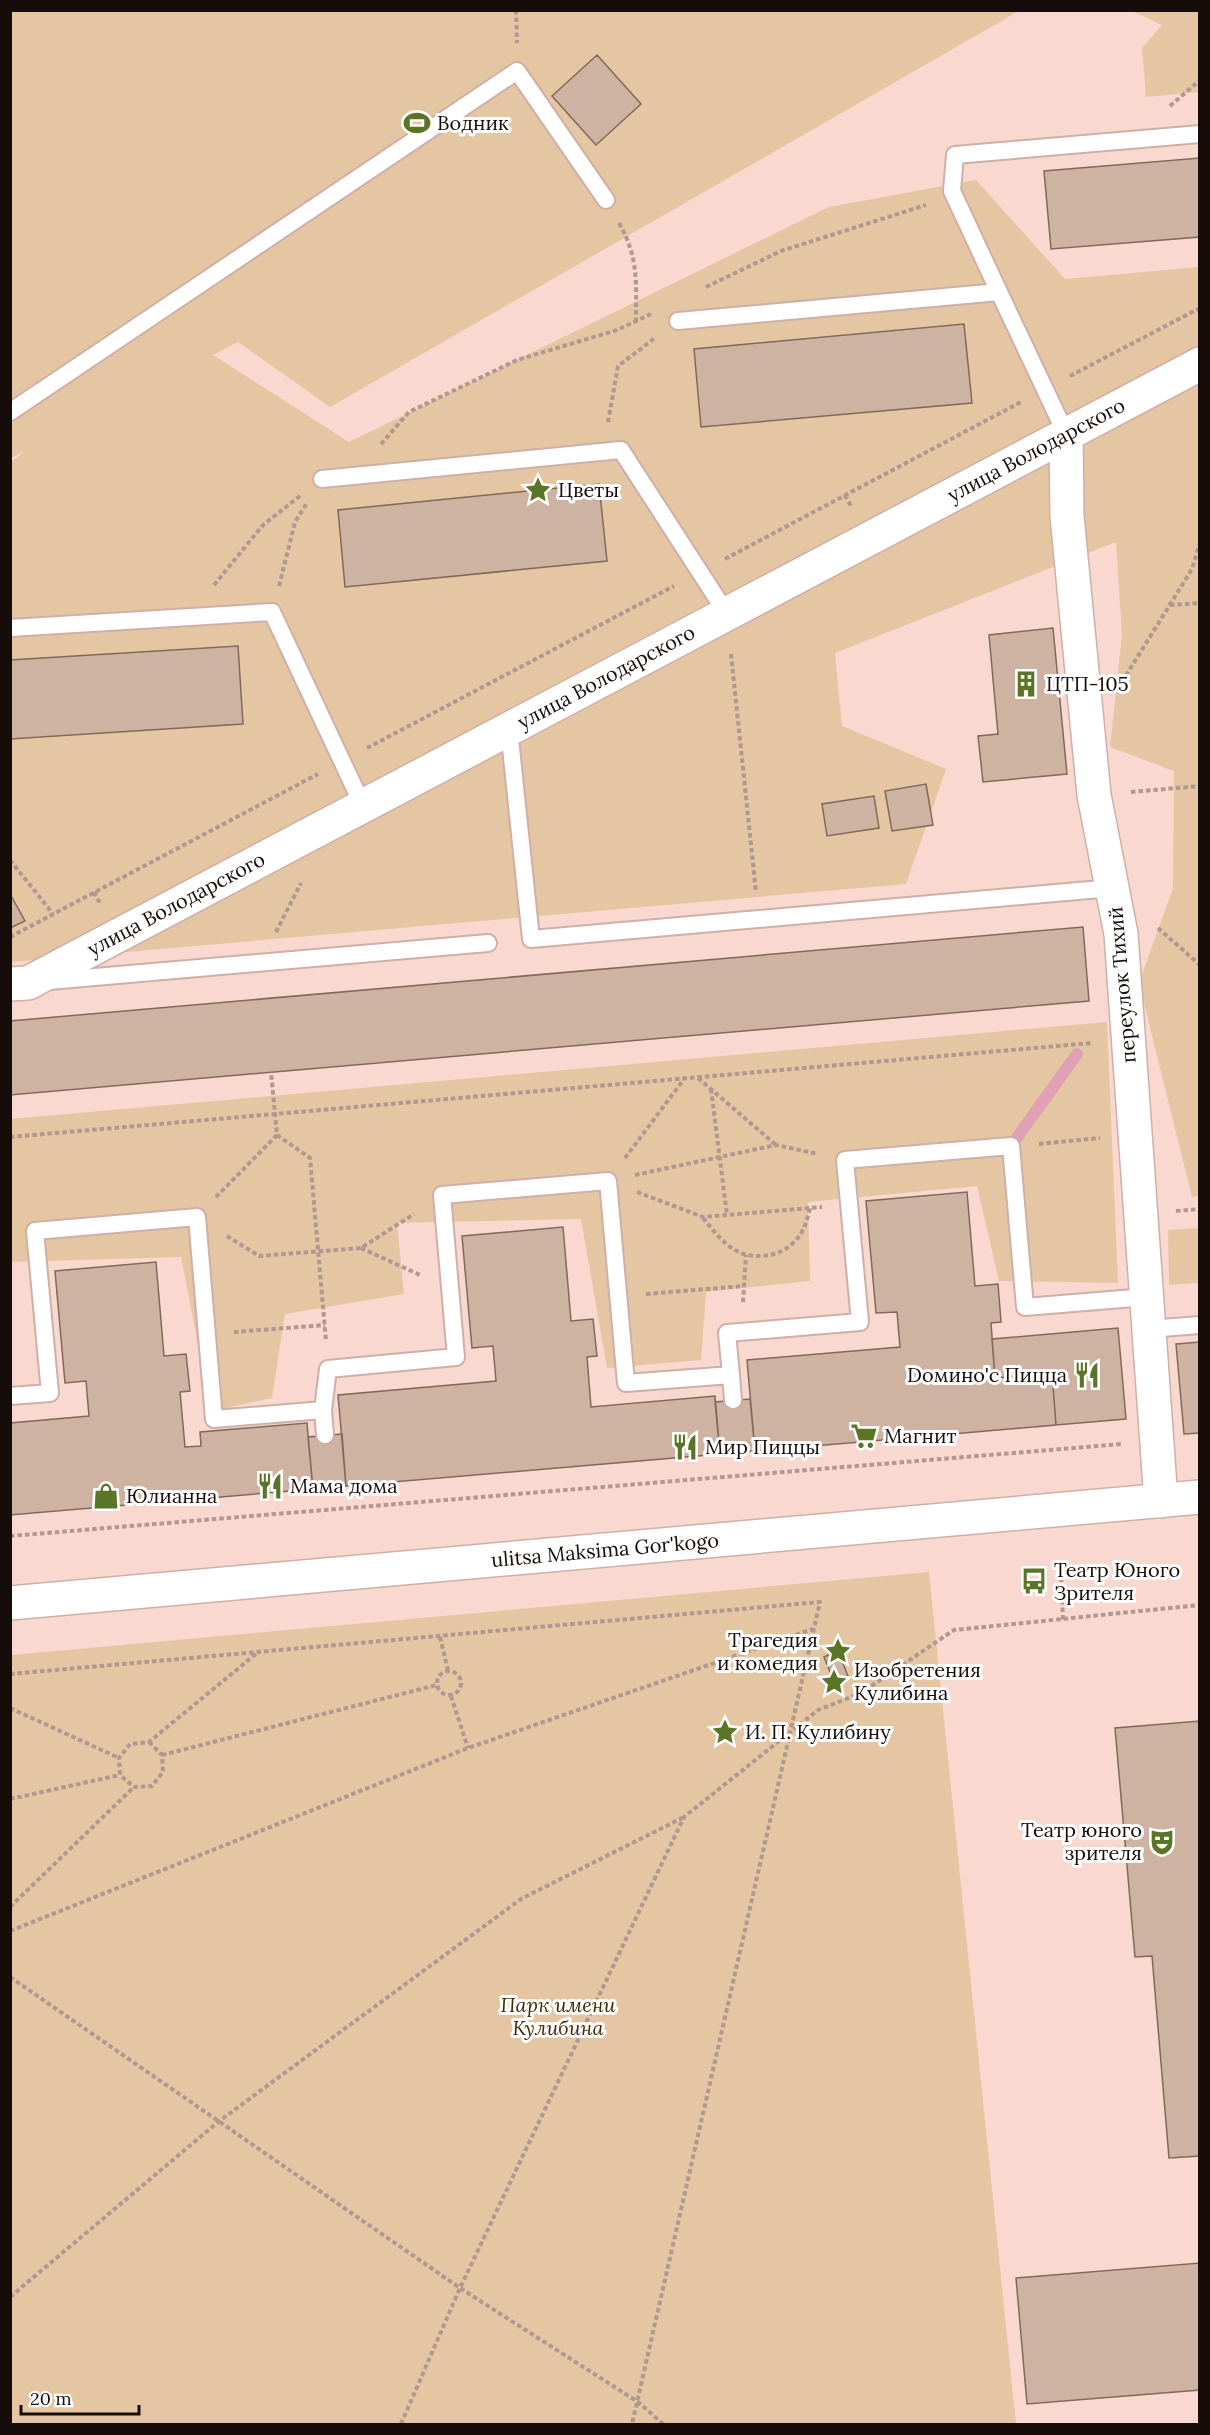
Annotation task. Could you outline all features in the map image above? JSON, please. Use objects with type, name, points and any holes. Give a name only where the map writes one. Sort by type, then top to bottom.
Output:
[{"type":"street","name":"улица Володарского","points":[[19,984],[363,806],[1200,364]]},
{"type":"street","name":"переулок Тихий","points":[[1066,434],[1067,516],[1094,795],[1121,934],[1161,1501]]},
{"type":"street","name":"ulitsa Maksima Gor'kogo","points":[[10,1603],[1200,1497]]},
{"type":"lane","points":[[10,412],[517,71],[606,200]]},
{"type":"lane","points":[[1066,434],[952,191],[955,155],[1200,134]]},
{"type":"lane","points":[[678,321],[999,292]]},
{"type":"lane","points":[[322,479],[621,450],[727,614]]},
{"type":"lane","points":[[10,628],[272,612],[363,806]]},
{"type":"lane","points":[[509,729],[531,939],[1112,888]]},
{"type":"lane","points":[[19,984],[488,943]]},
{"type":"lane","points":[[733,1400],[727,1334],[860,1322],[845,1160],[1011,1146],[1026,1307],[1146,1297]]},
{"type":"lane","points":[[325,1435],[323,1410],[328,1369],[456,1357],[442,1195],[608,1181],[626,1383],[730,1375]]},
{"type":"lane","points":[[10,1396],[50,1393],[35,1231],[197,1217],[214,1419],[323,1410]]},
{"type":"lane","points":[[1148,1329],[1200,1325]]},
{"type":"path","points":[[698,291],[781,251],[955,196]]},
{"type":"path","points":[[606,200],[626,236],[636,265],[636,321]]},
{"type":"path","points":[[10,937],[1200,308]]},
{"type":"path","points":[[352,476],[410,412],[517,360],[617,330],[657,311]]},
{"type":"path","points":[[608,423],[618,366],[678,321]]},
{"type":"path","points":[[272,612],[295,522],[322,479]]},
{"type":"path","points":[[188,617],[263,525],[322,479]]},
{"type":"path","points":[[1120,684],[1192,569],[1200,543]]},
{"type":"path","points":[[1169,606],[1200,603]]},
{"type":"path","points":[[727,614],[759,919]]},
{"type":"path","points":[[1094,795],[1200,786]]},
{"type":"path","points":[[10,860],[53,914]]},
{"type":"path","points":[[261,963],[301,882]]},
{"type":"path","points":[[10,1137],[1128,1040]]},
{"type":"path","points":[[271,1072],[277,1135],[310,1158],[328,1369]]},
{"type":"path","points":[[697,1077],[776,1145]]},
{"type":"path","points":[[608,1181],[684,1079]]},
{"type":"path","points":[[711,1089],[727,1215]]},
{"type":"path","points":[[277,1135],[197,1217],[259,1256],[361,1248],[450,1289]]},
{"type":"path","points":[[1011,1146],[1135,1135]]},
{"type":"path","points":[[608,1181],[776,1145],[845,1160]]},
{"type":"path","points":[[608,1181],[703,1217],[849,1205]]},
{"type":"path","points":[[361,1248],[442,1195]]},
{"type":"path","points":[[703,1217],[730,1248],[746,1255],[763,1256],[780,1252],[794,1242],[804,1228],[810,1208]]},
{"type":"path","points":[[741,1333],[746,1255]]},
{"type":"path","points":[[618,1297],[744,1286]]},
{"type":"path","points":[[207,1335],[325,1325]]},
{"type":"path","points":[[10,1536],[1156,1441]]},
{"type":"path","points":[[1061,1570],[1063,1620]]},
{"type":"path","points":[[10,1674],[820,1602],[632,2424]]},
{"type":"path","points":[[10,2297],[218,2122],[521,1899],[684,1817],[818,1710],[861,1693],[954,1630],[1200,1605]]},
{"type":"path","points":[[10,1931],[468,1748],[813,1629]]},
{"type":"path","points":[[440,1637],[448,1670]]},
{"type":"path","points":[[134,1787],[120,1775],[119,1758],[130,1744],[149,1742],[256,1653]]},
{"type":"path","points":[[448,1670],[458,1673],[462,1682],[460,1691],[451,1695],[441,1693],[437,1684],[440,1675],[448,1670]]},
{"type":"path","points":[[162,1755],[437,1684]]},
{"type":"path","points":[[451,1695],[468,1748]]},
{"type":"path","points":[[10,1708],[119,1758]]},
{"type":"path","points":[[10,1907],[134,1787],[152,1786],[163,1772],[162,1755],[149,1742]]},
{"type":"path","points":[[10,1799],[120,1775]]},
{"type":"path","points":[[401,2424],[460,2288],[684,1817]]},
{"type":"path","points":[[10,1977],[460,2288],[638,2402],[663,2424]]},
{"type":"green space","points":[[10,11],[1019,11],[330,407],[238,342],[213,355],[349,442],[829,207],[976,180],[1065,279],[1199,267],[1199,1196],[1192,1197],[1139,983],[1173,888],[1174,771],[1110,747],[1122,635],[1116,542],[835,653],[842,726],[946,769],[906,884],[11,962],[10,463],[25,451],[11,458]]},
{"type":"green space","points":[[1132,11],[1199,11],[1199,92],[1146,97],[1142,48],[1162,25]]},
{"type":"green space","points":[[1107,1022],[1118,1283],[999,1281],[977,1186],[808,1202],[810,1281],[706,1292],[701,1360],[607,1368],[581,1219],[397,1223],[404,1294],[285,1314],[272,1398],[211,1411],[181,1257],[11,1262],[10,1119]]},
{"type":"green space","points":[[1199,1228],[1199,1283],[1169,1285],[1168,1230]]},
{"type":"green space","name":"Парк имени Кулибина","points":[[929,1572],[1016,2424],[11,2424],[11,1655]]},
{"type":"building","points":[[597,55],[641,104],[596,145],[552,96]]},
{"type":"building","points":[[1200,158],[1200,237],[1051,249],[1044,171]]},
{"type":"building","points":[[964,324],[972,403],[701,427],[694,349]]},
{"type":"building","points":[[599,484],[607,561],[345,587],[338,510]]},
{"type":"building","name":"ЦТП-105","points":[[1053,628],[1067,774],[983,782],[978,736],[998,734],[989,635]]},
{"type":"building","points":[[238,646],[243,724],[10,739],[10,660]]},
{"type":"building","points":[[926,784],[933,825],[892,831],[885,791]]},
{"type":"building","points":[[874,796],[879,828],[827,836],[822,804]]},
{"type":"building","points":[[10,894],[25,921],[10,928]]},
{"type":"building","points":[[1083,927],[1089,1001],[10,1095],[10,1021]]},
{"type":"building","points":[[967,1192],[975,1286],[998,1284],[1001,1322],[991,1323],[995,1378],[1052,1373],[1056,1425],[755,1451],[747,1360],[900,1347],[897,1312],[876,1313],[866,1201]]},
{"type":"building","points":[[563,1227],[571,1321],[593,1319],[597,1356],[587,1357],[591,1407],[715,1396],[720,1454],[346,1486],[338,1395],[496,1381],[493,1346],[472,1348],[462,1236]]},
{"type":"building","points":[[156,1262],[164,1356],[186,1354],[190,1391],[180,1392],[185,1447],[201,1446],[200,1432],[307,1423],[313,1489],[10,1515],[10,1423],[89,1416],[86,1381],[65,1383],[55,1271]]},
{"type":"building","name":"Dомино'с Пицца","points":[[1118,1328],[1126,1419],[1056,1425],[1052,1373],[995,1378],[992,1339]]},
{"type":"building","points":[[1200,1342],[1200,1433],[1184,1434],[1176,1344]]},
{"type":"building","points":[[750,1399],[755,1451],[720,1454],[715,1402]]},
{"type":"building","points":[[342,1434],[346,1486],[313,1489],[308,1437]]},
{"type":"building","points":[[838,1651],[848,1676],[834,1682],[824,1657]]},
{"type":"building","name":"Театр юного зрителя","points":[[1200,1721],[1200,2156],[1169,2158],[1152,1956],[1135,1957],[1115,1728]]},
{"type":"building","points":[[1200,2263],[1200,2390],[1027,2404],[1016,2278]]},
{"type":"waterway","points":[[1011,1146],[1077,1054]]},
{"type":"place","name":"Водник","points":[[417,123]]},
{"type":"place","name":"Цветы","points":[[538,490]]},
{"type":"place","name":"ЦТП-105","points":[[1026,684]]},
{"type":"place","name":"Dомино'с Пицца","points":[[1087,1375]]},
{"type":"place","name":"Магнит","points":[[864,1436]]},
{"type":"place","name":"Мир Пиццы","points":[[685,1447]]},
{"type":"place","name":"Мама дома","points":[[270,1486]]},
{"type":"place","name":"Юлианна","points":[[106,1496]]},
{"type":"place","name":"Театр Юного Зрителя","points":[[1034,1581]]},
{"type":"place","name":"Трагедия и комедия","points":[[838,1651]]},
{"type":"place","name":"Изобретения Кулибина","points":[[834,1682]]},
{"type":"place","name":"И. П. Кулибину","points":[[725,1732]]},
{"type":"place","name":"Театр юного зрителя","points":[[1162,1842]]}]
